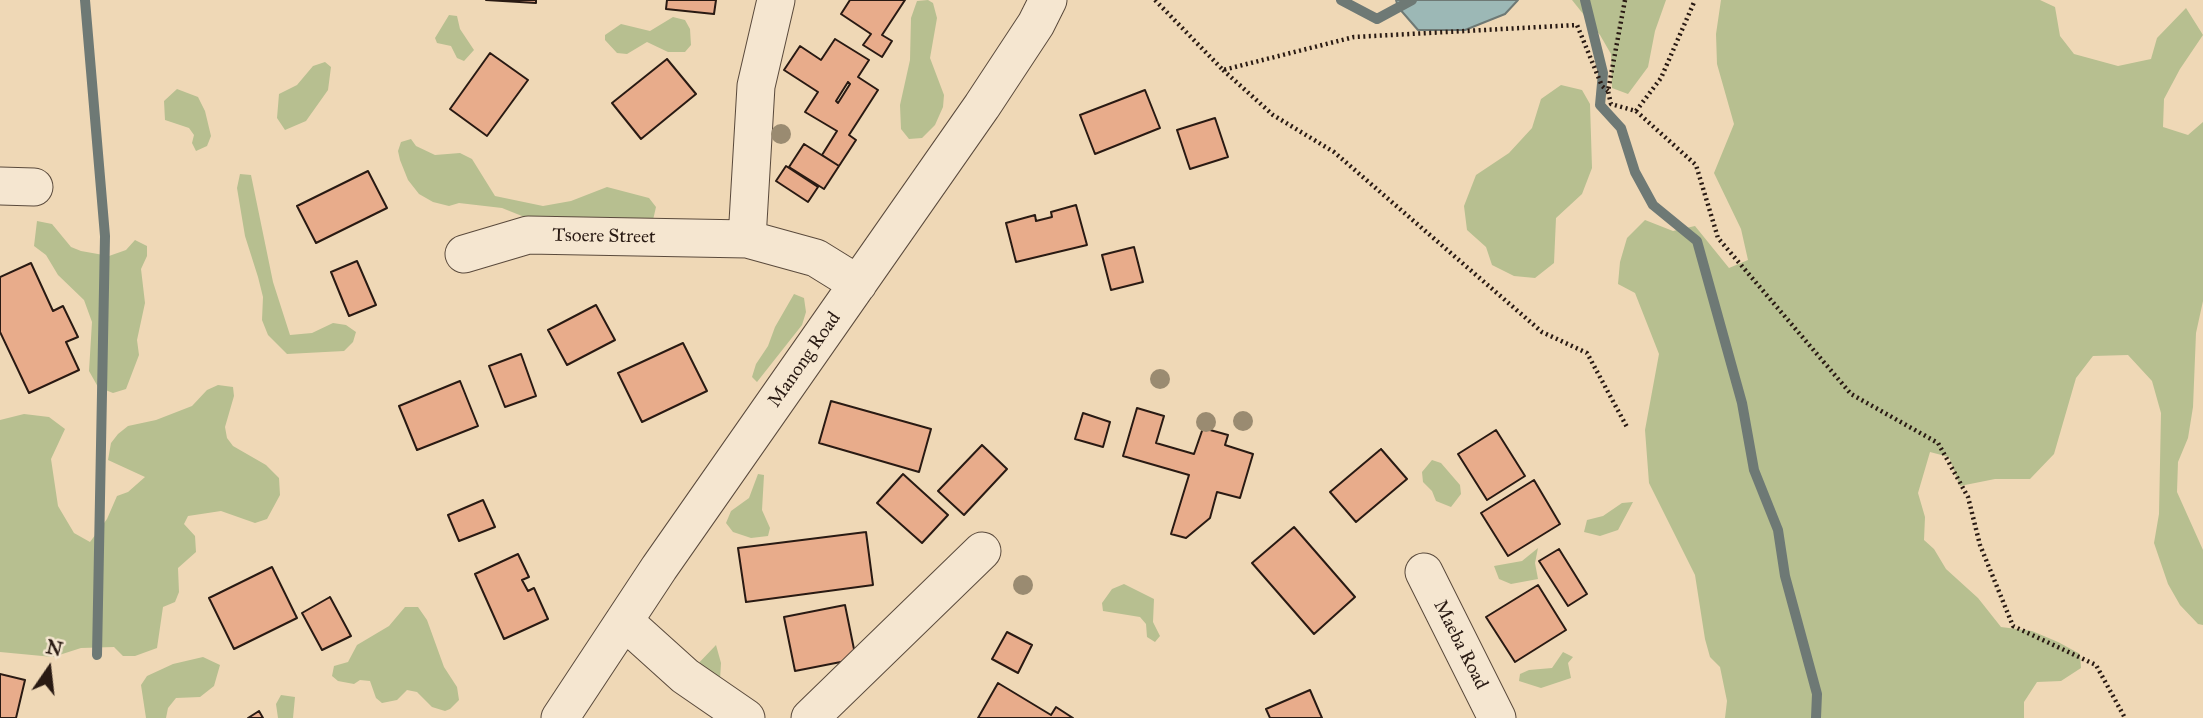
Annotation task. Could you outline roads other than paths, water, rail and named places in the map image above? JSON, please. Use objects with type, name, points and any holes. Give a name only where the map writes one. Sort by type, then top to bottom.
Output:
[{"type":"street","points":[[747,239],[756,86],[775,0]]},
{"type":"street","name":"Manong Road","points":[[560,718],[624,621],[982,106],[1036,24],[1048,0]]},
{"type":"street","name":"Tsoere Street","points":[[464,254],[528,235],[747,239],[816,258],[858,284]]},
{"type":"street","points":[[810,718],[982,551]]},
{"type":"street","name":"Maeba Road","points":[[1424,572],[1497,718]]},
{"type":"street","points":[[624,621],[685,676],[746,718]]},
{"type":"water","points":[[1396,0],[1518,0],[1505,14],[1465,30],[1418,30],[1398,7]]},
{"type":"waterway","points":[[85,0],[105,236],[97,655]]},
{"type":"waterway","points":[[1341,0],[1377,19],[1412,0]]},
{"type":"waterway","points":[[1585,0],[1603,73],[1600,105],[1621,128],[1635,172],[1653,205],[1697,241],[1742,403],[1754,470],[1778,530],[1785,576],[1817,694],[1816,718]]}]
